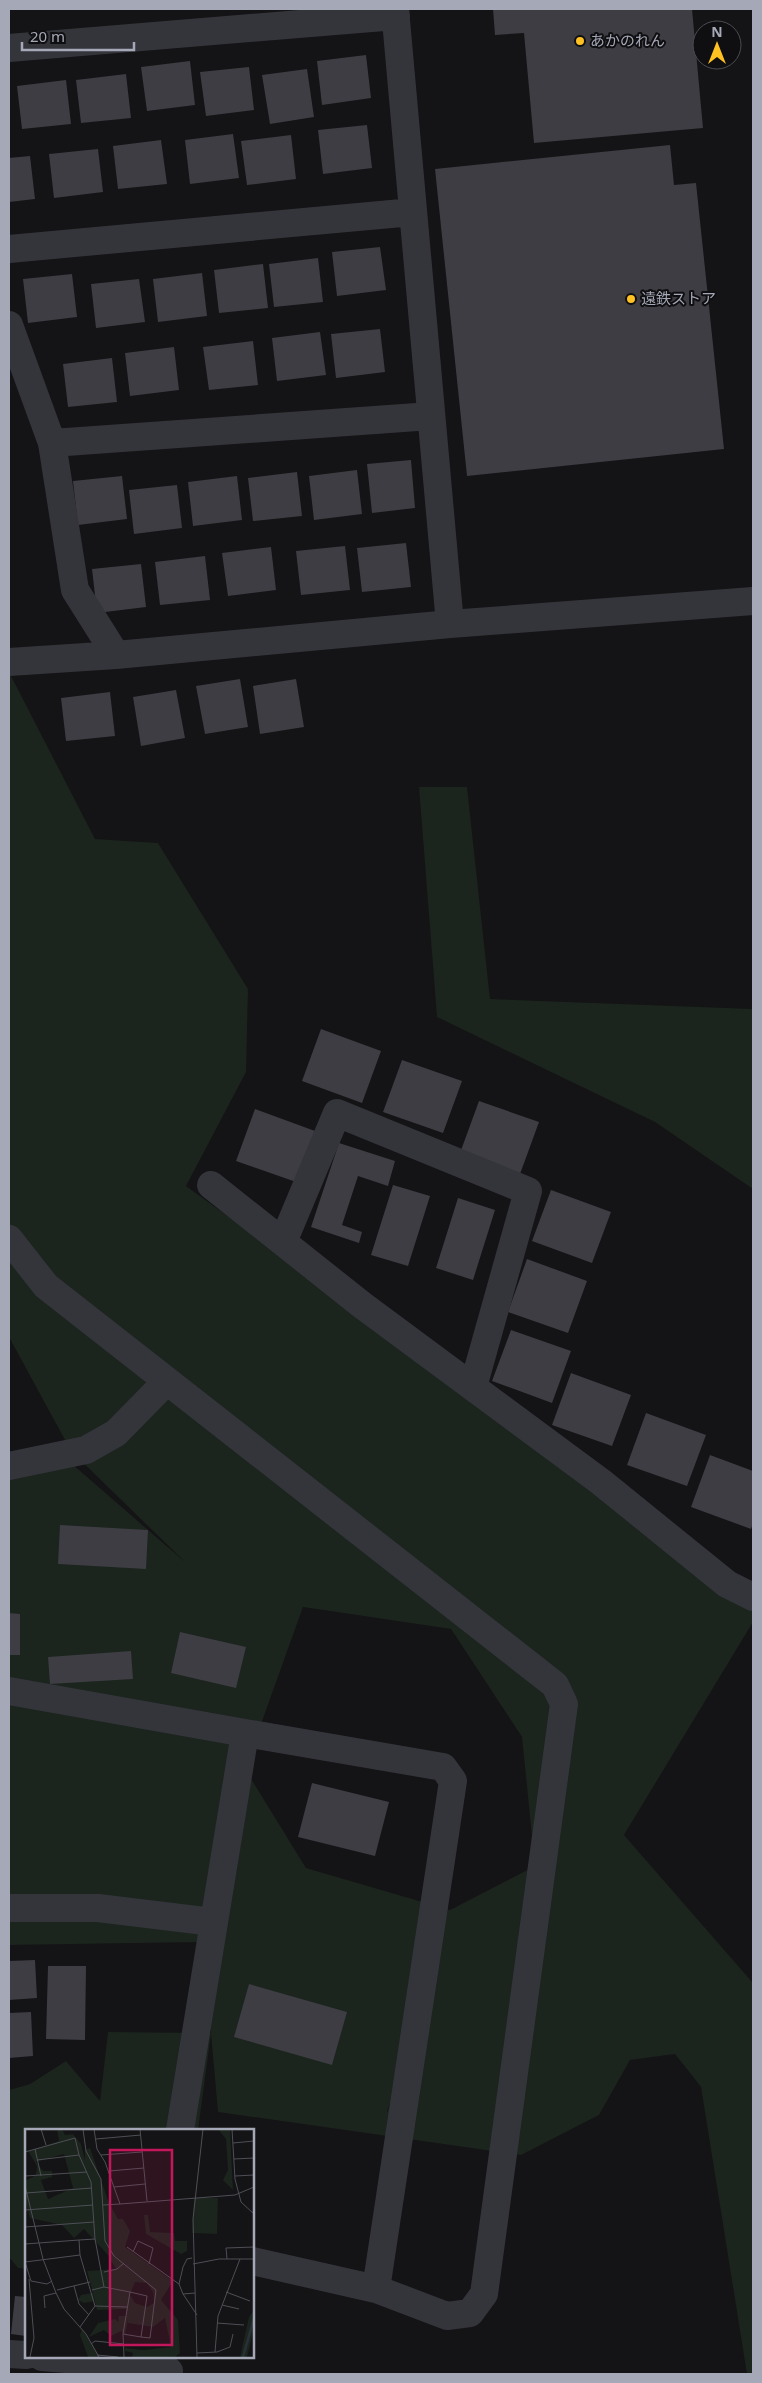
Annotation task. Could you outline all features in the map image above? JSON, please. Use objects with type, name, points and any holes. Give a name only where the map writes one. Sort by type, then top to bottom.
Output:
[{"type":"street","points":[[9,48],[395,12],[450,624]]},
{"type":"street","points":[[9,249],[413,212]]},
{"type":"street","points":[[9,325],[52,443],[75,590],[116,655]]},
{"type":"street","points":[[52,443],[431,416]]},
{"type":"street","points":[[9,662],[116,655],[450,624],[753,602]]},
{"type":"street","points":[[284,1242],[337,1113],[528,1191],[473,1388]]},
{"type":"street","points":[[211,1185],[362,1305],[601,1482],[727,1584],[753,1597]]},
{"type":"street","points":[[9,1239],[46,1286],[555,1685],[564,1704],[484,2294],[470,2313],[447,2316],[376,2290],[254,2261]]},
{"type":"street","points":[[9,1466],[86,1450],[116,1433],[167,1381]]},
{"type":"street","points":[[9,1691],[443,1767],[453,1781],[376,2290]]},
{"type":"street","points":[[180,2129],[245,1733]]},
{"type":"street","points":[[9,1908],[98,1908],[213,1922]]},
{"type":"street","points":[[9,2354],[25,2355]]},
{"type":"street","points":[[54,2358],[169,2368]]},
{"type":"shaded area","points":[[9,672],[95,839],[158,843],[248,989],[246,1072],[186,1186],[753,1595],[753,1622],[624,1835],[753,1983],[753,2374],[747,2374],[701,2087],[675,2054],[630,2060],[599,2115],[521,2155],[218,2112],[211,2034],[198,2129],[25,2129],[25,2269],[18,2268],[9,2257],[9,2090],[30,2084],[66,2061],[100,2101],[108,2032],[211,2033],[202,1942],[9,1945],[9,1454],[56,1450],[185,1562],[71,1451],[9,1337]],"holes":[[[303,1607],[451,1629],[522,1737],[535,1866],[450,1910],[306,1868],[245,1769]],[[424,2020],[422,2034],[387,2112]]]},
{"type":"shaded area","points":[[419,787],[467,787],[490,999],[753,1009],[753,1189],[655,1122],[437,1017]]},
{"type":"building","points":[[493,9],[692,9],[692,70],[698,70],[703,128],[534,143],[524,33],[495,35]]},
{"type":"building","points":[[366,55],[371,98],[322,105],[317,61]]},
{"type":"building","points":[[190,61],[195,105],[147,111],[141,67]]},
{"type":"building","points":[[249,67],[254,110],[206,116],[200,72]]},
{"type":"building","points":[[307,69],[314,117],[270,124],[262,75]]},
{"type":"building","points":[[126,74],[131,118],[81,123],[76,80]]},
{"type":"building","points":[[66,80],[71,124],[22,129],[17,86]]},
{"type":"building","points":[[367,125],[372,168],[323,174],[318,130]]},
{"type":"building","points":[[233,134],[239,178],[190,184],[185,140]]},
{"type":"building","points":[[291,135],[296,179],[247,185],[241,141]]},
{"type":"building","points":[[161,140],[167,184],[118,189],[113,146]]},
{"type":"building","points":[[670,145],[674,185],[696,183],[724,449],[467,476],[435,169]]},
{"type":"building","points":[[98,149],[103,192],[54,198],[49,154]]},
{"type":"building","points":[[30,156],[35,199],[9,202],[9,158]]},
{"type":"building","points":[[380,247],[386,290],[337,296],[332,252]]},
{"type":"building","points":[[318,258],[323,302],[274,307],[269,264]]},
{"type":"building","points":[[263,264],[268,308],[219,313],[214,270]]},
{"type":"building","points":[[202,273],[207,316],[158,322],[153,279]]},
{"type":"building","points":[[72,274],[77,317],[28,323],[23,279]]},
{"type":"building","points":[[139,279],[145,322],[96,328],[91,284]]},
{"type":"building","points":[[380,329],[385,372],[336,378],[331,334]]},
{"type":"building","points":[[320,332],[326,375],[277,381],[272,338]]},
{"type":"building","points":[[253,341],[258,385],[209,390],[203,347]]},
{"type":"building","points":[[174,347],[179,390],[130,396],[125,353]]},
{"type":"building","points":[[112,358],[117,402],[68,407],[63,364]]},
{"type":"building","points":[[411,460],[415,508],[372,513],[367,464]]},
{"type":"building","points":[[357,470],[362,514],[314,520],[309,476]]},
{"type":"building","points":[[297,472],[302,516],[253,521],[248,478]]},
{"type":"building","points":[[122,476],[127,519],[78,525],[73,481]]},
{"type":"building","points":[[237,476],[242,520],[193,526],[188,482]]},
{"type":"building","points":[[177,485],[182,528],[134,534],[129,490]]},
{"type":"building","points":[[406,543],[411,587],[362,592],[357,548]]},
{"type":"building","points":[[345,546],[350,590],[301,595],[296,551]]},
{"type":"building","points":[[271,547],[276,590],[228,596],[222,553]]},
{"type":"building","points":[[205,556],[210,600],[160,605],[155,562]]},
{"type":"building","points":[[141,564],[146,607],[97,613],[92,569]]},
{"type":"building","points":[[240,679],[248,727],[205,734],[196,686]]},
{"type":"building","points":[[296,679],[304,727],[260,734],[253,686]]},
{"type":"building","points":[[176,690],[185,738],[141,746],[133,697]]},
{"type":"building","points":[[110,692],[115,736],[66,741],[61,698]]},
{"type":"building","points":[[321,1029],[381,1051],[362,1103],[302,1081]]},
{"type":"building","points":[[402,1060],[462,1081],[443,1133],[383,1112]]},
{"type":"building","points":[[479,1101],[539,1122],[520,1174],[460,1153]]},
{"type":"building","points":[[255,1109],[315,1131],[296,1182],[236,1161]]},
{"type":"building","points":[[339,1143],[395,1161],[388,1186],[358,1176],[342,1225],[362,1232],[359,1243],[311,1227]]},
{"type":"building","points":[[393,1185],[430,1196],[408,1266],[371,1255]]},
{"type":"building","points":[[551,1190],[611,1212],[592,1263],[532,1241]]},
{"type":"building","points":[[458,1198],[495,1210],[473,1280],[436,1268]]},
{"type":"building","points":[[527,1259],[587,1281],[568,1333],[508,1312]]},
{"type":"building","points":[[511,1330],[571,1351],[552,1403],[492,1381]]},
{"type":"building","points":[[571,1373],[631,1395],[612,1446],[552,1425]]},
{"type":"building","points":[[646,1413],[706,1435],[687,1486],[627,1465]]},
{"type":"building","points":[[710,1455],[753,1471],[753,1523],[751,1529],[691,1507]]},
{"type":"building","points":[[60,1525],[148,1530],[146,1569],[58,1564]]},
{"type":"building","points":[[9,1613],[20,1614],[20,1655],[9,1655]]},
{"type":"building","points":[[180,1632],[246,1647],[236,1688],[171,1673]]},
{"type":"building","points":[[131,1651],[133,1679],[50,1684],[48,1657]]},
{"type":"building","points":[[312,1783],[389,1802],[375,1856],[298,1837]]},
{"type":"building","points":[[35,1960],[37,1998],[9,2000],[9,1961]]},
{"type":"building","points":[[48,1966],[86,1966],[85,2040],[46,2039]]},
{"type":"building","points":[[249,1984],[347,2012],[332,2065],[234,2037]]},
{"type":"building","points":[[31,2012],[33,2056],[9,2058],[9,2013]]},
{"type":"building","points":[[15,2296],[25,2297],[25,2336],[11,2334]]},
{"type":"place","name":"あかのれん","points":[[580,41]]},
{"type":"place","name":"遠鉄ストア","points":[[631,299]]}]
